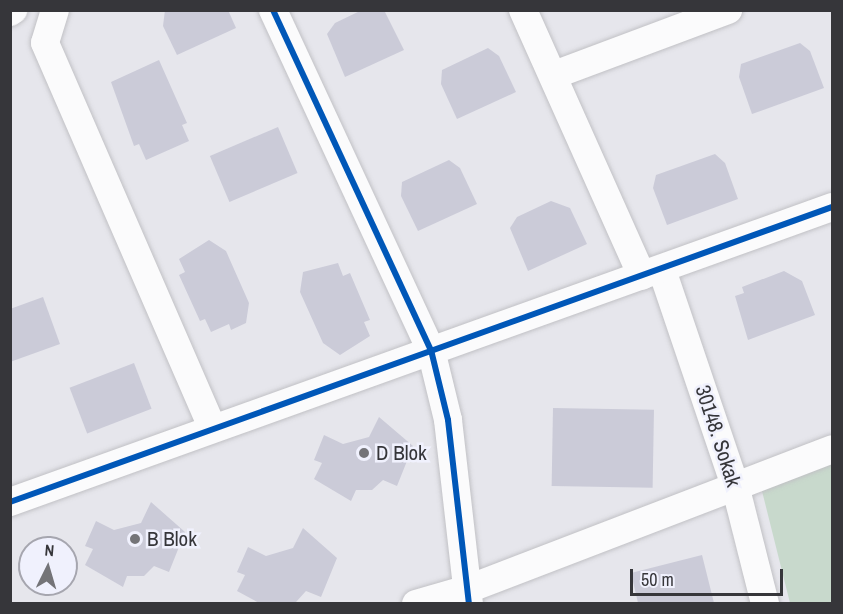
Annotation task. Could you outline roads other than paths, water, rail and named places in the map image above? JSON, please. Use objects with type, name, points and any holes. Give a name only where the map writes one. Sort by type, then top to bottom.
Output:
[{"type":"street","points":[[55,10],[45,43],[212,427]]},
{"type":"street","points":[[273,10],[431,350],[448,420],[469,596]]},
{"type":"street","name":"30148. Sokak","points":[[523,10],[652,273],[736,489],[765,603]]},
{"type":"street","points":[[554,75],[728,10]]},
{"type":"street","points":[[10,502],[212,427],[652,273],[832,207]]},
{"type":"street","points":[[416,603],[469,596],[832,449]]},
{"type":"place","name":"D Blok","points":[[364,453]]},
{"type":"place","name":"B Blok","points":[[135,539]]}]
